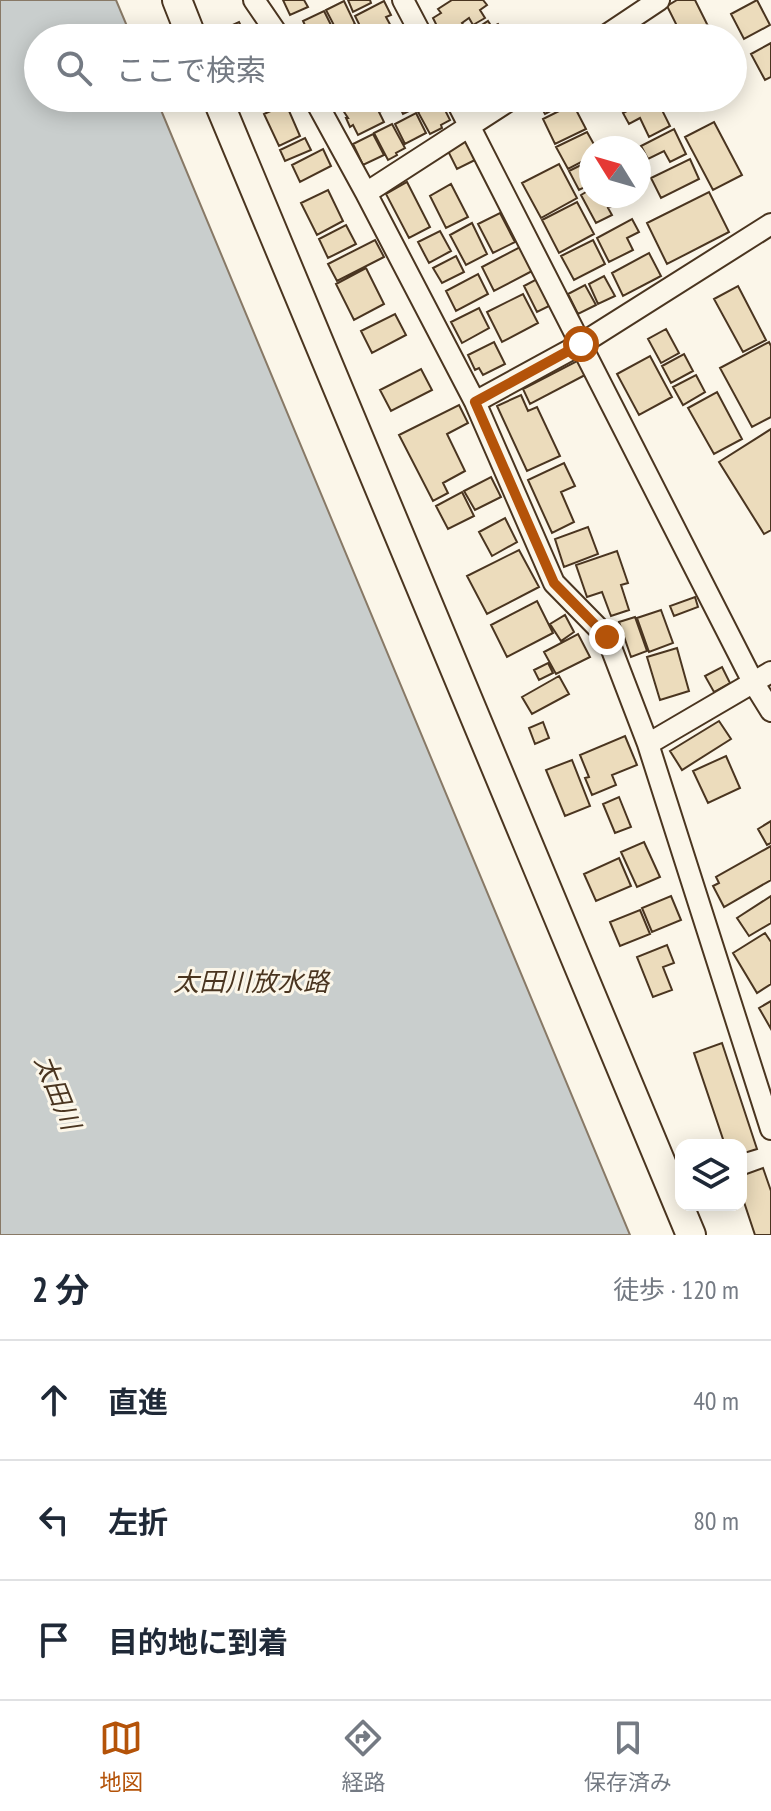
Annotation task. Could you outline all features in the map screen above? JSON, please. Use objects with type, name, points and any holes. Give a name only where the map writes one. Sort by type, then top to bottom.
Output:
[{"type":"street","points":[[177,0],[186,24]]},
{"type":"street","points":[[254,0],[270,24]]},
{"type":"street","points":[[403,0],[416,24]]},
{"type":"street","points":[[623,24],[659,0]]},
{"type":"street","points":[[223,112],[691,1235]]},
{"type":"street","points":[[322,112],[475,402],[554,583],[607,637],[648,744],[771,1129]]},
{"type":"street","points":[[462,112],[581,344],[762,677],[771,711]]},
{"type":"street","points":[[366,193],[492,112]]},
{"type":"street","points":[[475,402],[581,344],[771,224]]},
{"type":"street","points":[[648,744],[762,677]]},
{"type":"water","name":"太田川放水路","points":[[0,0],[116,0],[126,24],[24,24],[24,112],[162,112],[630,1235],[0,1235]]},
{"type":"building","points":[[283,0],[304,0],[308,7],[290,15]]},
{"type":"building","points":[[348,0],[370,0],[371,3],[353,12]]},
{"type":"building","points":[[452,0],[483,0],[487,5],[480,10],[485,18],[475,24],[469,18],[463,24],[436,24],[433,18],[441,13],[438,9]]},
{"type":"building","points":[[677,0],[695,0],[707,24],[676,24],[667,6]]},
{"type":"building","points":[[757,0],[770,25],[747,37],[747,24],[736,24],[731,14]]},
{"type":"building","points":[[344,1],[355,24],[333,24],[326,10]]},
{"type":"building","points":[[384,1],[391,15],[386,17],[390,24],[359,24],[355,16]]},
{"type":"building","points":[[324,11],[330,24],[304,24],[303,21]]},
{"type":"building","points":[[771,43],[771,77],[765,80],[751,54]]},
{"type":"building","points":[[290,112],[300,136],[279,146],[264,114]]},
{"type":"building","points":[[344,112],[379,112],[384,122],[358,135],[353,125],[350,127]]},
{"type":"building","points":[[418,112],[446,112],[450,120],[430,134]]},
{"type":"building","points":[[557,112],[577,112],[586,129],[555,144],[543,119]]},
{"type":"building","points":[[625,112],[663,112],[670,126],[649,136],[640,118],[629,124]]},
{"type":"building","points":[[416,113],[426,133],[405,144],[395,124]]},
{"type":"building","points":[[714,122],[742,175],[713,190],[685,137]]},
{"type":"building","points":[[392,124],[405,148],[388,160],[374,133]]},
{"type":"building","points":[[674,129],[686,154],[670,162],[664,151],[651,158],[651,141]]},
{"type":"building","points":[[587,132],[589,136],[579,136],[579,163],[568,169],[556,147]]},
{"type":"building","points":[[373,134],[384,155],[363,165],[353,144]]},
{"type":"building","points":[[305,138],[311,150],[285,161],[280,150]]},
{"type":"building","points":[[465,140],[475,160],[457,169],[447,149]]},
{"type":"building","points":[[323,149],[331,166],[300,182],[292,165]]},
{"type":"building","points":[[690,159],[699,179],[661,198],[651,178]]},
{"type":"building","points":[[559,164],[577,198],[541,218],[522,183]]},
{"type":"building","points":[[579,166],[579,190],[569,171]]},
{"type":"building","points":[[407,182],[430,227],[409,238],[386,194]]},
{"type":"building","points":[[451,184],[468,217],[446,228],[430,196]]},
{"type":"building","points":[[328,190],[343,221],[317,235],[301,203]]},
{"type":"building","points":[[709,192],[729,232],[667,264],[647,223]]},
{"type":"building","points":[[577,202],[594,234],[559,253],[542,220]]},
{"type":"building","points":[[588,208],[608,208],[612,215],[596,223]]},
{"type":"building","points":[[500,213],[515,242],[493,253],[478,224]]},
{"type":"building","points":[[632,219],[639,232],[627,238],[633,250],[609,262],[597,238]]},
{"type":"building","points":[[472,223],[487,254],[466,265],[450,235]]},
{"type":"building","points":[[346,225],[356,244],[328,258],[319,239]]},
{"type":"building","points":[[440,231],[451,251],[429,263],[418,242]]},
{"type":"building","points":[[375,240],[384,257],[337,281],[328,264]]},
{"type":"building","points":[[593,240],[605,264],[574,280],[561,256]]},
{"type":"building","points":[[522,246],[534,270],[494,291],[482,267]]},
{"type":"building","points":[[649,253],[661,276],[623,296],[612,273]]},
{"type":"building","points":[[456,256],[464,272],[442,283],[433,268]]},
{"type":"building","points":[[366,268],[384,304],[354,320],[336,284]]},
{"type":"building","points":[[478,274],[488,294],[456,311],[446,291]]},
{"type":"building","points":[[604,276],[615,296],[598,304],[589,284]]},
{"type":"building","points":[[537,279],[551,305],[537,312],[524,286]]},
{"type":"building","points":[[585,285],[596,305],[578,314],[568,294]]},
{"type":"building","points":[[738,286],[766,340],[743,352],[714,299]]},
{"type":"building","points":[[523,294],[538,323],[502,342],[487,312]]},
{"type":"building","points":[[479,308],[489,328],[462,343],[451,322]]},
{"type":"building","points":[[395,314],[406,335],[372,353],[361,331]]},
{"type":"building","points":[[666,329],[679,353],[661,363],[648,339]]},
{"type":"building","points":[[494,342],[505,364],[483,375],[479,368],[475,370],[468,355]]},
{"type":"building","points":[[769,342],[771,417],[752,427],[720,368]]},
{"type":"building","points":[[684,354],[693,371],[671,383],[662,366]]},
{"type":"building","points":[[650,356],[672,397],[639,415],[617,374]]},
{"type":"building","points":[[579,360],[587,374],[530,404],[523,389]]},
{"type":"building","points":[[421,369],[432,390],[391,411],[380,390]]},
{"type":"building","points":[[696,375],[705,392],[683,405],[673,387]]},
{"type":"building","points":[[717,392],[742,439],[714,454],[688,408]]},
{"type":"building","points":[[521,395],[528,411],[537,407],[560,456],[527,471],[497,406]]},
{"type":"building","points":[[459,405],[468,423],[447,434],[465,471],[443,483],[448,493],[433,501],[399,435]]},
{"type":"building","points":[[771,429],[771,530],[764,534],[719,462]]},
{"type":"building","points":[[564,463],[575,486],[561,492],[574,522],[552,533],[528,480]]},
{"type":"building","points":[[491,477],[501,497],[475,510],[464,491]]},
{"type":"building","points":[[462,492],[474,516],[448,529],[436,506]]},
{"type":"building","points":[[505,518],[517,542],[492,556],[479,532]]},
{"type":"building","points":[[588,527],[598,554],[564,567],[555,539]]},
{"type":"building","points":[[519,550],[539,587],[487,614],[467,576]]},
{"type":"building","points":[[617,551],[628,583],[621,585],[629,610],[611,616],[602,592],[587,597],[576,565]]},
{"type":"building","points":[[695,597],[698,607],[674,616],[670,606]]},
{"type":"building","points":[[537,601],[553,633],[507,657],[491,625]]},
{"type":"building","points":[[661,610],[673,643],[649,652],[637,618]]},
{"type":"building","points":[[565,615],[574,632],[561,641],[550,624]]},
{"type":"building","points":[[635,617],[647,651],[631,657],[619,622]]},
{"type":"building","points":[[578,634],[590,657],[556,674],[544,652]]},
{"type":"building","points":[[677,648],[689,691],[660,700],[647,657]]},
{"type":"building","points":[[548,663],[553,673],[539,680],[534,670]]},
{"type":"building","points":[[722,667],[730,683],[714,692],[705,676]]},
{"type":"building","points":[[559,676],[569,694],[532,714],[522,697]]},
{"type":"building","points":[[719,721],[731,739],[682,770],[670,751]]},
{"type":"building","points":[[543,722],[549,738],[535,744],[529,728]]},
{"type":"building","points":[[625,736],[637,765],[612,775],[616,785],[592,795],[580,755]]},
{"type":"building","points":[[726,756],[740,788],[708,803],[693,771]]},
{"type":"building","points":[[572,760],[590,806],[565,816],[546,770]]},
{"type":"building","points":[[619,797],[631,827],[615,833],[603,804]]},
{"type":"building","points":[[771,821],[771,843],[767,845],[758,829]]},
{"type":"building","points":[[644,842],[660,877],[637,887],[621,852]]},
{"type":"building","points":[[771,846],[771,880],[724,907],[713,886],[719,883],[716,877]]},
{"type":"building","points":[[619,858],[631,886],[596,901],[584,874]]},
{"type":"building","points":[[671,896],[681,920],[652,932],[642,908]]},
{"type":"building","points":[[771,896],[771,923],[749,936],[737,918]]},
{"type":"building","points":[[640,910],[650,934],[620,946],[610,922]]},
{"type":"building","points":[[765,933],[771,942],[771,984],[757,993],[733,953]]},
{"type":"building","points":[[667,945],[674,963],[663,967],[672,990],[653,997],[637,957]]},
{"type":"building","points":[[771,1001],[771,1029],[759,1008]]},
{"type":"building","points":[[722,1043],[757,1149],[747,1152],[747,1139],[723,1139],[694,1053]]},
{"type":"building","points":[[763,1168],[771,1191],[771,1235],[755,1235],[747,1211],[747,1174]]},
{"type":"route","points":[[581,344],[475,402],[554,583],[607,637]]},
{"type":"water label","name":"太田川","points":[[58,1092]]}]
